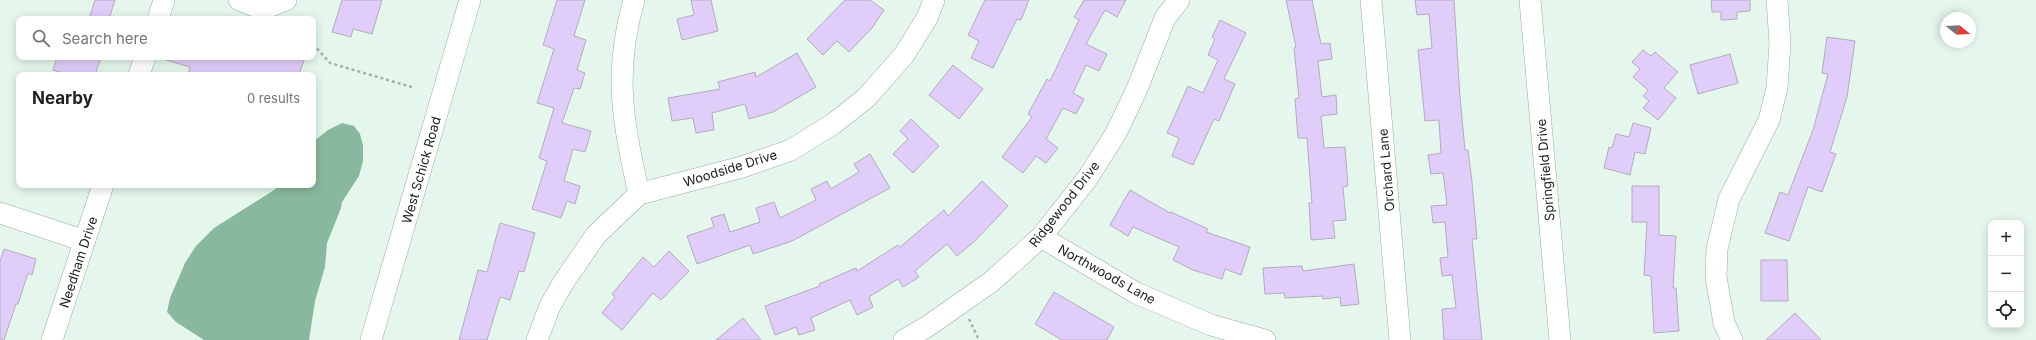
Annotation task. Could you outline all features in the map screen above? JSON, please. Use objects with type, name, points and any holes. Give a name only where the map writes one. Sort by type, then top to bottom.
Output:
[{"type":"street","points":[[159,16],[164,0]]},
{"type":"street","points":[[239,0],[263,9],[286,0]]},
{"type":"street","name":"West Schick Road","points":[[371,340],[470,0]]},
{"type":"street","points":[[634,0],[627,25],[622,56],[622,91],[628,142],[639,194]]},
{"type":"street","name":"Woodside Drive","points":[[537,340],[550,306],[562,283],[596,235],[639,194],[742,167],[791,150],[833,124],[866,98],[904,55],[927,18],[934,0]]},
{"type":"street","name":"Ridgewood Drive","points":[[904,340],[961,304],[997,277],[1041,237],[1087,179],[1116,133],[1137,89],[1165,18],[1179,0]]},
{"type":"street","name":"Orchard Lane","points":[[1371,0],[1400,340]]},
{"type":"street","name":"Springfield Drive","points":[[1530,0],[1560,340]]},
{"type":"street","points":[[1732,340],[1724,323],[1716,277],[1717,249],[1729,200],[1769,120],[1777,88],[1780,43],[1777,0]]},
{"type":"street","points":[[140,72],[144,60]]},
{"type":"street","name":"Needham Drive","points":[[52,340],[102,188]]},
{"type":"street","points":[[0,213],[85,241]]},
{"type":"street","name":"Northwoods Lane","points":[[1041,237],[1136,293],[1211,325],[1265,340]]},
{"type":"path","points":[[316,47],[330,63],[415,88]]},
{"type":"path","points":[[961,304],[979,340]]},
{"type":"shaded area","points":[[342,123],[354,126],[360,134],[363,146],[363,161],[359,176],[342,202],[327,243],[325,267],[315,301],[309,340],[204,340],[176,322],[167,312],[170,298],[185,263],[196,246],[214,228],[277,188],[316,188],[316,140],[328,130]]},
{"type":"building","points":[[95,0],[115,0],[110,16],[90,16]]},
{"type":"building","points":[[342,0],[382,0],[372,34],[353,29],[351,37],[332,32]]},
{"type":"building","points":[[557,0],[585,0],[574,36],[586,40],[577,70],[585,73],[580,89],[574,88],[562,123],[591,131],[585,152],[573,149],[564,181],[580,186],[575,204],[567,201],[561,218],[532,209],[547,161],[539,158],[554,108],[537,103],[554,49],[543,45]]},
{"type":"building","points":[[691,0],[711,0],[718,31],[682,40],[677,19],[694,15]]},
{"type":"building","points":[[845,0],[870,0],[884,10],[872,28],[849,52],[837,41],[823,55],[807,39]]},
{"type":"building","points":[[985,0],[1029,0],[1021,20],[1017,19],[993,68],[971,58],[979,41],[968,35]]},
{"type":"building","points":[[1084,0],[1126,0],[1117,17],[1105,10],[1086,44],[1107,54],[1099,71],[1086,65],[1073,93],[1084,99],[1076,114],[1063,108],[1046,139],[1058,148],[1046,163],[1036,156],[1023,173],[1002,157],[1032,117],[1028,114],[1047,79],[1050,81],[1079,20],[1074,17]]},
{"type":"building","points":[[1286,0],[1312,0],[1321,44],[1330,43],[1332,59],[1318,61],[1322,97],[1336,95],[1337,114],[1321,116],[1324,148],[1345,147],[1348,186],[1343,187],[1346,220],[1333,221],[1335,238],[1311,240],[1309,203],[1312,203],[1307,138],[1298,138],[1295,99],[1299,98],[1294,48],[1296,47]]},
{"type":"building","points":[[1415,0],[1454,0],[1465,150],[1468,150],[1477,239],[1472,239],[1482,340],[1444,340],[1442,309],[1456,308],[1452,275],[1442,276],[1440,258],[1448,257],[1445,222],[1433,223],[1431,206],[1447,205],[1443,173],[1431,174],[1428,155],[1441,153],[1439,120],[1425,121],[1418,50],[1432,48],[1429,14],[1417,15]]},
{"type":"building","points":[[1711,0],[1750,0],[1750,11],[1737,12],[1737,19],[1721,20],[1721,12],[1712,12]]},
{"type":"building","points":[[1220,20],[1246,33],[1224,79],[1235,84],[1219,121],[1214,119],[1193,165],[1172,156],[1179,138],[1167,133],[1188,86],[1203,93],[1218,60],[1208,55],[1215,39],[1212,37]]},
{"type":"building","points":[[1827,37],[1855,41],[1847,97],[1830,152],[1836,154],[1822,192],[1808,187],[1789,241],[1765,233],[1780,192],[1788,195],[1813,130],[1828,74],[1822,73]]},
{"type":"building","points":[[1643,50],[1651,56],[1655,52],[1678,72],[1664,88],[1676,98],[1658,120],[1643,108],[1649,101],[1643,96],[1648,90],[1633,77],[1640,69],[1632,62]]},
{"type":"building","points":[[797,53],[816,87],[773,112],[749,119],[745,104],[712,113],[714,130],[696,133],[693,118],[672,121],[668,98],[720,89],[718,82],[755,72],[756,77]]},
{"type":"building","points":[[1730,54],[1738,83],[1698,94],[1690,65]]},
{"type":"building","points":[[56,60],[100,60],[96,72],[59,72],[53,70]]},
{"type":"building","points":[[166,60],[304,60],[300,72],[189,72],[190,67]]},
{"type":"building","points":[[953,65],[983,89],[959,119],[929,95]]},
{"type":"building","points":[[911,119],[939,146],[913,173],[893,154],[908,139],[900,131]]},
{"type":"building","points":[[1633,123],[1651,128],[1645,154],[1635,152],[1630,175],[1604,168],[1609,147],[1612,148],[1616,134],[1629,137]]},
{"type":"building","points":[[870,154],[890,188],[792,241],[753,254],[750,245],[697,264],[687,236],[714,227],[711,218],[724,214],[730,232],[760,222],[756,208],[774,202],[780,218],[816,200],[811,189],[827,181],[831,189],[859,172],[854,164]]},
{"type":"building","points":[[982,181],[1008,206],[976,240],[957,256],[947,244],[915,271],[919,277],[903,287],[898,279],[869,297],[873,307],[857,315],[850,300],[811,318],[815,330],[799,335],[796,327],[775,335],[765,306],[820,286],[819,284],[856,268],[857,271],[898,245],[900,247],[944,210],[948,216]]},
{"type":"building","points":[[1632,186],[1659,186],[1659,235],[1676,236],[1673,288],[1676,288],[1679,331],[1654,333],[1651,276],[1644,275],[1647,222],[1632,222]]},
{"type":"building","points":[[1130,190],[1170,213],[1171,212],[1208,229],[1206,232],[1250,247],[1241,275],[1225,269],[1222,279],[1193,270],[1173,260],[1179,247],[1133,227],[1128,236],[1110,225]]},
{"type":"building","points":[[500,223],[535,233],[524,272],[519,271],[510,300],[500,297],[487,340],[459,340],[478,270],[487,272]]},
{"type":"building","points":[[4,249],[36,259],[32,275],[28,273],[4,340],[0,340],[0,261]]},
{"type":"building","points":[[669,251],[689,271],[661,300],[653,293],[622,330],[602,313],[615,297],[612,294],[643,257],[654,267]]},
{"type":"building","points":[[1761,260],[1787,260],[1788,301],[1761,301]]},
{"type":"building","points":[[1354,264],[1359,304],[1341,306],[1340,297],[1323,299],[1323,296],[1285,298],[1284,293],[1265,294],[1263,268],[1302,266],[1303,271]]},
{"type":"building","points":[[1054,292],[1114,327],[1107,340],[1062,340],[1035,324]]},
{"type":"building","points":[[1795,313],[1821,340],[1766,340]]},
{"type":"building","points":[[743,318],[761,340],[716,340]]}]
